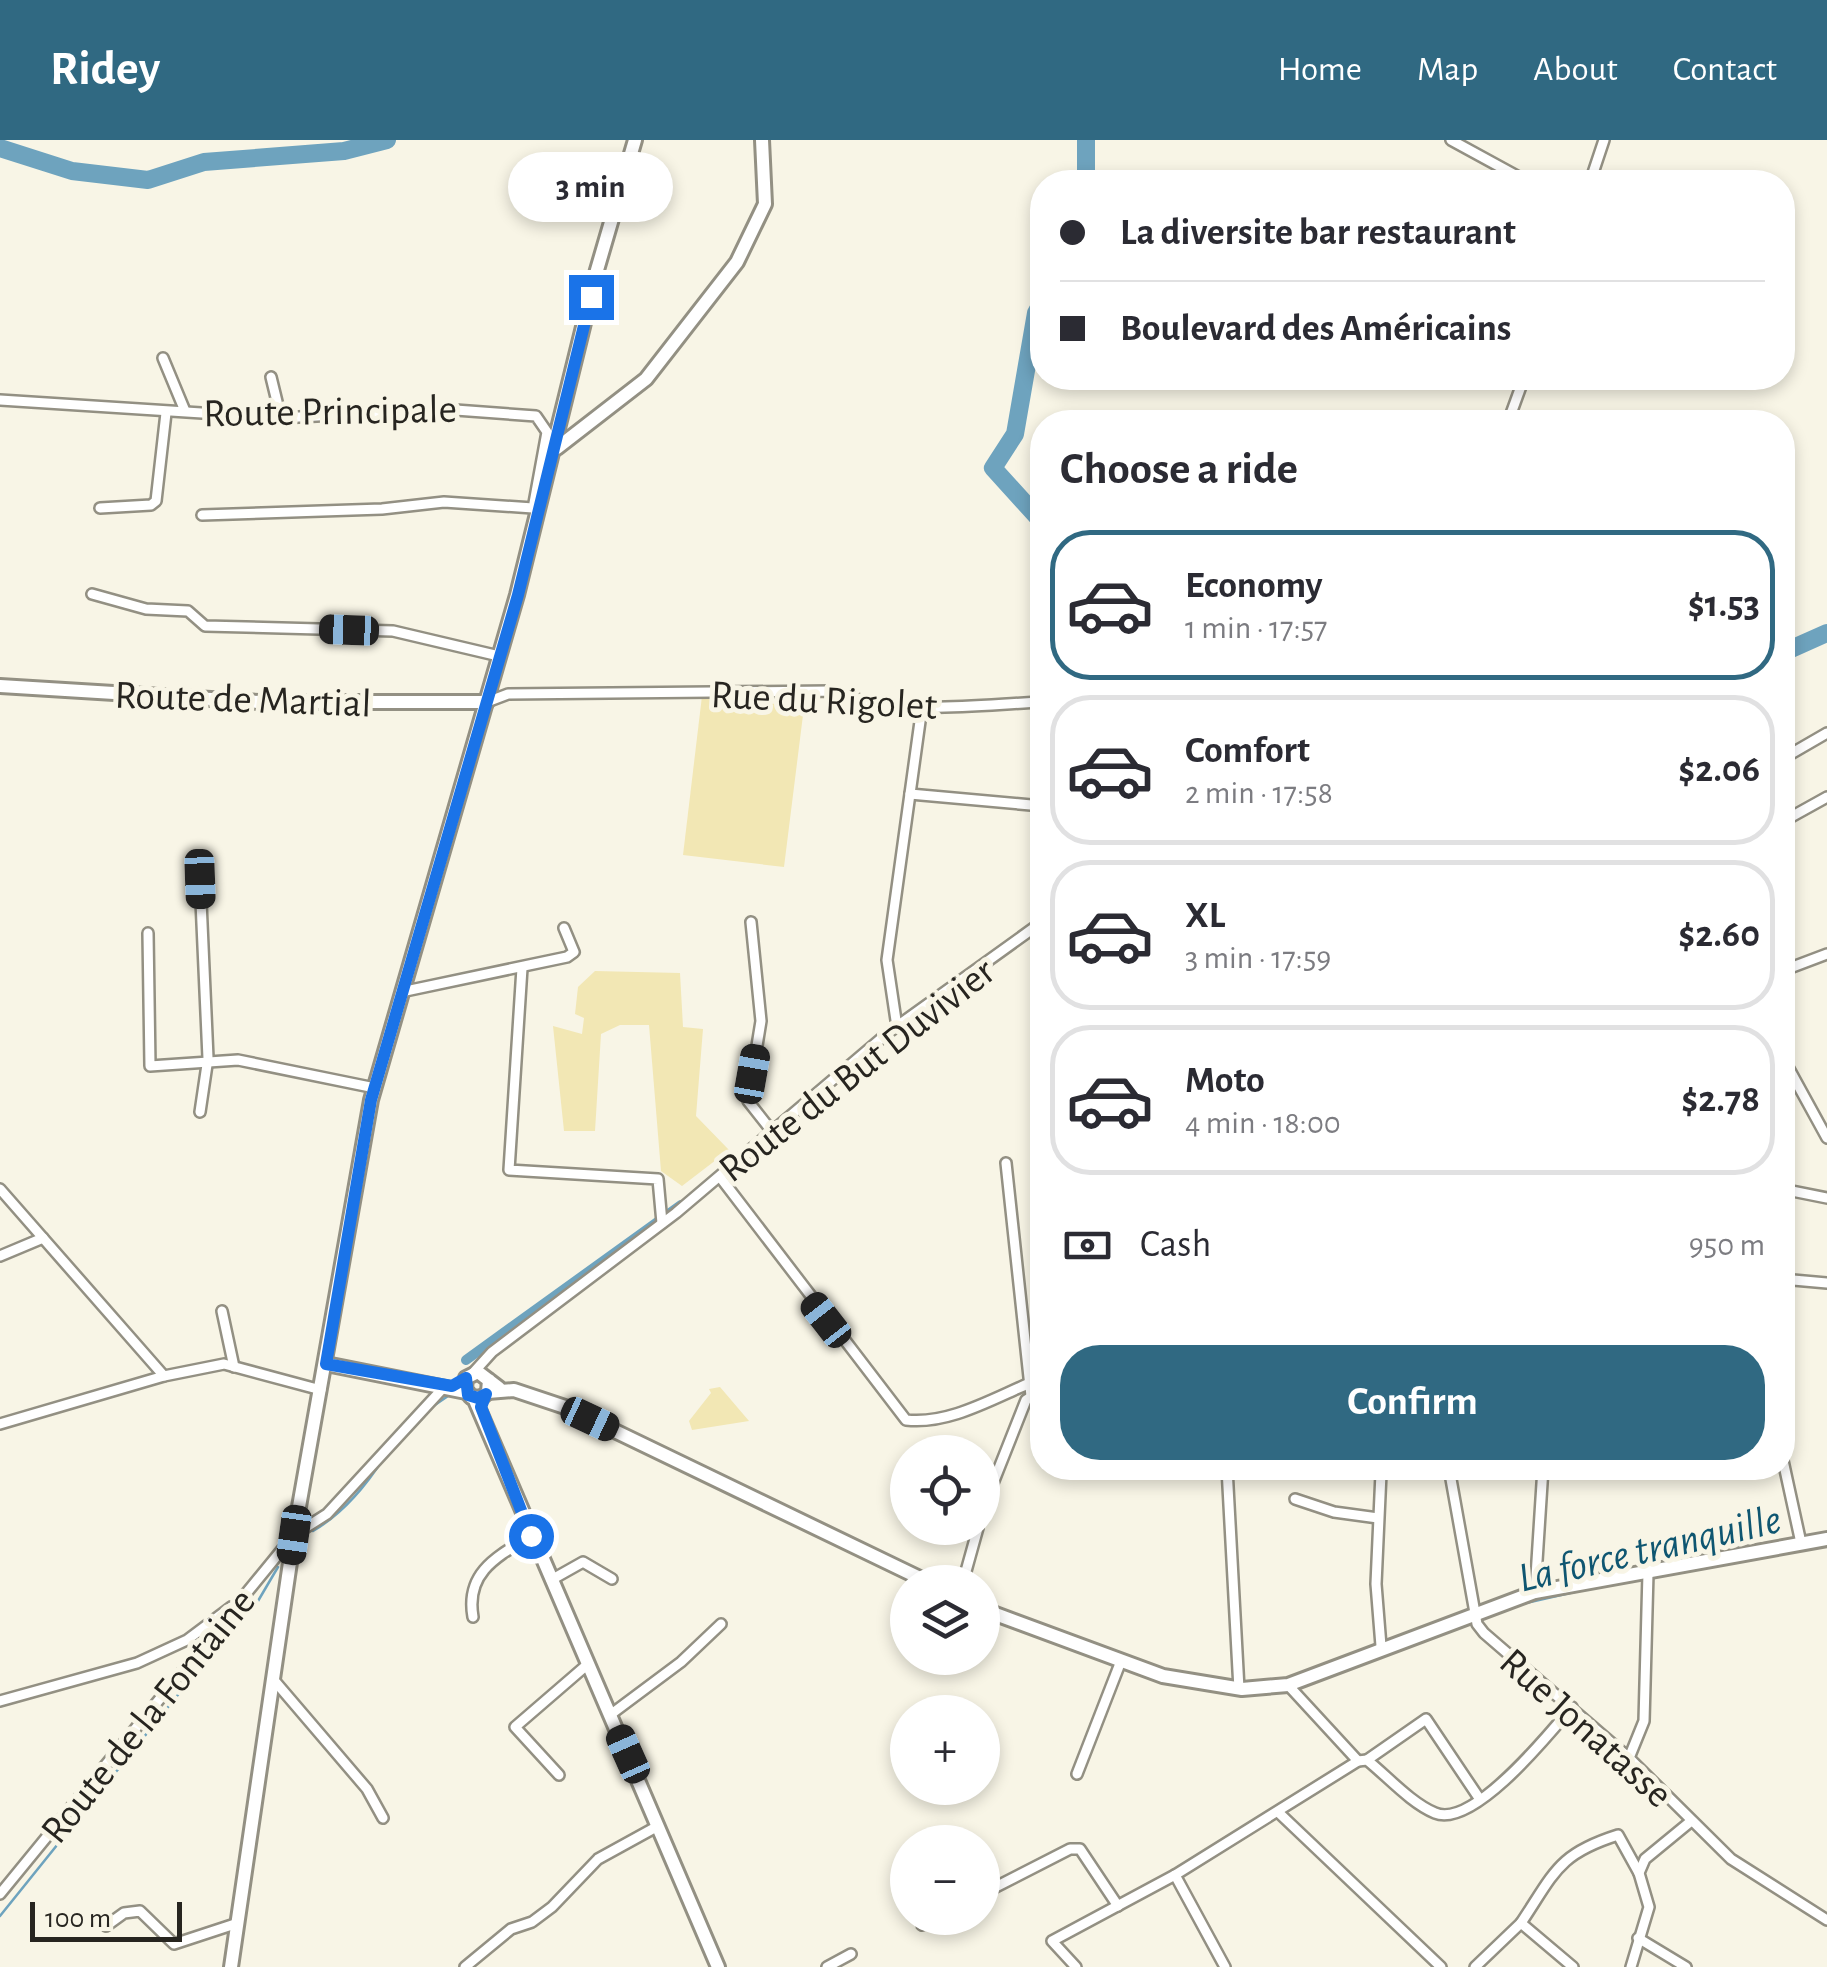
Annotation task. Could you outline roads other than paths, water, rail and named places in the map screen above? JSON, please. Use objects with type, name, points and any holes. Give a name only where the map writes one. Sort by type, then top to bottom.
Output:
[{"type":"street","points":[[231,1967],[294,1535],[374,1088],[534,534],[597,270],[635,140]]},
{"type":"street","points":[[555,450],[660,365],[737,262],[765,204],[762,140]]},
{"type":"street","points":[[1451,140],[1506,170]]},
{"type":"street","points":[[1594,170],[1604,140]]},
{"type":"street","points":[[163,358],[185,411]]},
{"type":"street","points":[[271,378],[281,418]]},
{"type":"street","name":"Route Principale","points":[[0,400],[281,418],[462,408],[536,416],[547,432],[532,508],[534,534]]},
{"type":"street","points":[[100,508],[151,506],[156,500],[166,413]]},
{"type":"street","points":[[202,514],[382,510],[444,502],[532,508]]},
{"type":"street","points":[[92,594],[146,609],[188,611],[205,626],[392,632],[499,656]]},
{"type":"street","name":"Route de Martial","points":[[0,686],[259,702],[487,702]]},
{"type":"street","name":"Rue du Rigolet","points":[[487,702],[508,694],[831,691],[863,704],[922,707],[1030,702]]},
{"type":"street","points":[[897,1026],[887,960],[922,707]]},
{"type":"street","points":[[1795,751],[1827,732]]},
{"type":"street","points":[[910,794],[1030,805]]},
{"type":"street","points":[[1795,815],[1827,797]]},
{"type":"street","points":[[200,879],[208,1058],[200,1112]]},
{"type":"street","points":[[752,922],[761,1021],[748,1101],[774,1134]]},
{"type":"street","points":[[402,992],[522,968],[574,952],[564,928]]},
{"type":"street","name":"Route du But Duvivier","points":[[477,1388],[662,1224],[774,1134],[897,1026],[1030,931]]},
{"type":"street","points":[[148,932],[150,1066],[208,1058],[238,1060],[374,1088]]},
{"type":"street","points":[[1795,966],[1827,954]]},
{"type":"street","points":[[522,968],[509,1170],[658,1180],[662,1224]]},
{"type":"street","points":[[1795,1080],[1827,1138]]},
{"type":"street","points":[[720,1177],[906,1420],[925,1422],[954,1415],[1030,1383],[1006,1163]]},
{"type":"street","points":[[0,1190],[164,1376]]},
{"type":"street","points":[[1795,1192],[1827,1198]]},
{"type":"street","points":[[0,1256],[43,1238]]},
{"type":"street","points":[[1795,1279],[1827,1283]]},
{"type":"street","points":[[222,1310],[234,1366]]},
{"type":"street","points":[[0,1424],[164,1376],[224,1364],[321,1390]]},
{"type":"street","points":[[326,1364],[477,1388],[565,1407],[893,1565]]},
{"type":"street","points":[[477,1388],[531,1536],[718,1967]]},
{"type":"street","name":"Route de la Fontaine","points":[[0,1894],[294,1535],[327,1514],[477,1388]]},
{"type":"street","points":[[1000,1459],[1030,1398]]},
{"type":"street","points":[[1228,1480],[1239,1689]]},
{"type":"street","points":[[1381,1480],[1376,1584],[1381,1646]]},
{"type":"street","name":"Rue Jonatasse","points":[[1450,1480],[1477,1624],[1484,1633],[1628,1758],[1730,1859],[1826,1918]]},
{"type":"street","points":[[1535,1592],[1542,1480]]},
{"type":"street","points":[[1787,1480],[1801,1543]]},
{"type":"street","points":[[1295,1499],[1315,1508],[1378,1518]]},
{"type":"street","points":[[473,1617],[470,1592],[481,1574],[500,1554],[531,1536]]},
{"type":"street","points":[[1000,1615],[1173,1679],[1239,1689],[1288,1684],[1381,1646],[1535,1592],[1827,1539]]},
{"type":"street","points":[[551,1580],[583,1562],[612,1579]]},
{"type":"street","points":[[1628,1758],[1644,1721],[1648,1573]]},
{"type":"street","points":[[0,1701],[137,1663],[187,1640],[241,1600]]},
{"type":"street","points":[[610,1715],[682,1662],[721,1624]]},
{"type":"street","points":[[1077,1774],[1121,1661]]},
{"type":"street","points":[[560,1775],[515,1727],[588,1664]]},
{"type":"street","points":[[274,1679],[366,1789],[384,1818]]},
{"type":"street","points":[[1288,1684],[1362,1761],[1434,1813],[1454,1814],[1478,1798],[1537,1749],[1572,1707]]},
{"type":"street","points":[[1076,1967],[1052,1942],[1175,1876],[1362,1761],[1412,1724],[1426,1719],[1478,1798]]},
{"type":"street","points":[[1278,1812],[1441,1967]]},
{"type":"street","points":[[1639,1873],[1645,1859],[1690,1822]]},
{"type":"street","points":[[465,1967],[511,1928],[532,1922],[552,1907],[598,1859],[658,1826]]},
{"type":"street","points":[[1475,1967],[1522,1923],[1566,1858],[1580,1847],[1618,1834],[1639,1873],[1649,1907],[1631,1967]]},
{"type":"street","points":[[1000,1885],[1070,1849],[1080,1848],[1118,1906]]},
{"type":"street","points":[[1175,1876],[1225,1967]]},
{"type":"street","points":[[106,1926],[124,1913],[140,1911],[174,1944],[238,1923]]},
{"type":"street","points":[[1522,1923],[1573,1967]]},
{"type":"street","points":[[1638,1938],[1686,1967]]},
{"type":"street","points":[[827,1967],[851,1954]]},
{"type":"waterway","points":[[0,148],[72,171],[148,180],[204,162],[344,151],[387,140]]},
{"type":"waterway","points":[[1086,140],[1086,170]]},
{"type":"waterway","points":[[1030,348],[1015,434],[993,468],[1030,509]]},
{"type":"waterway","points":[[1795,647],[1827,633]]},
{"type":"waterway","points":[[466,1360],[681,1205]]},
{"type":"waterway","points":[[429,1409],[451,1394]]},
{"type":"waterway","points":[[313,1531],[352,1499],[383,1459]]},
{"type":"waterway","points":[[0,1916],[222,1640],[258,1601],[278,1567]]},
{"type":"waterway","name":"La force tranquille","points":[[1517,1605],[1592,1588]]},
{"type":"waterway","name":"La force tranquille","points":[[1194,1688],[1208,1690]]}]
